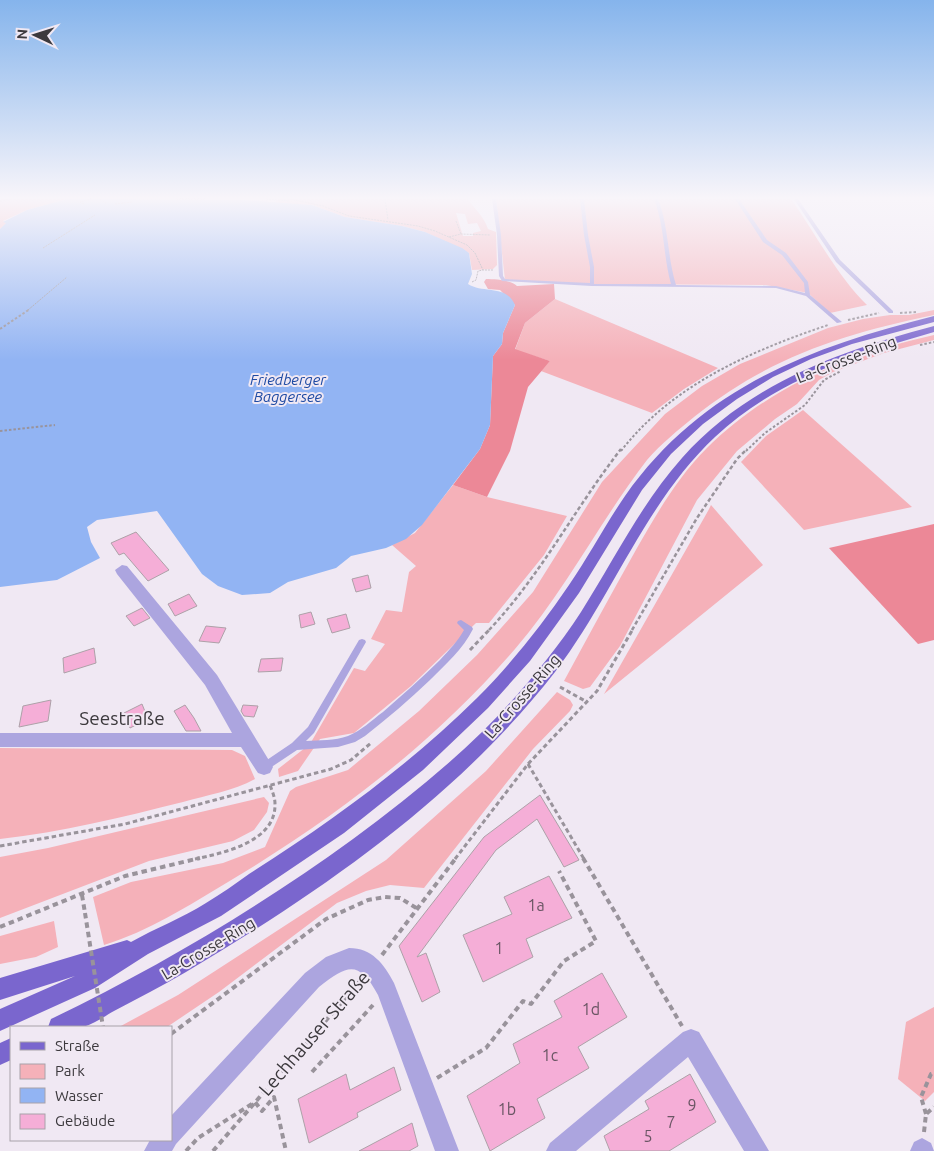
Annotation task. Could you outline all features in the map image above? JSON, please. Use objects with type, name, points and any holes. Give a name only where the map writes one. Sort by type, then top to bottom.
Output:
[{"type":"main road","name":"La-Crosse-Ring","points":[[150,942],[209,913],[353,816],[401,778],[468,718],[531,650],[573,591],[637,488],[653,469],[711,412],[752,384],[797,361],[929,315]]},
{"type":"main road","name":"La-Crosse-Ring","points":[[61,1026],[146,984],[260,916],[382,830],[442,780],[527,695],[560,654],[660,494],[688,458],[723,424],[770,391],[817,366],[858,351],[934,329]]},
{"type":"main road","points":[[0,990],[150,942]]},
{"type":"main road","points":[[0,1020],[89,980],[150,942]]},
{"type":"street","points":[[122,570],[211,680],[245,740],[264,767]]},
{"type":"street","name":"Seestraße","points":[[0,740],[245,740]]},
{"type":"street","name":"Lechhauser Straße","points":[[172,1133],[312,980],[339,960],[356,958],[372,967]]},
{"type":"street","points":[[372,967],[387,990],[447,1151]]},
{"type":"street","points":[[558,1151],[691,1040],[757,1151]]},
{"type":"street","points":[[156,1151],[165,1141]]},
{"type":"lane","points":[[500,253],[501,276],[504,280],[592,285],[776,287],[808,295],[839,322]]},
{"type":"lane","points":[[589,253],[592,285]]},
{"type":"lane","points":[[667,253],[667,268],[674,285]]},
{"type":"lane","points":[[782,253],[806,283],[809,291],[808,295]]},
{"type":"lane","points":[[832,253],[838,261],[891,312]]},
{"type":"lane","points":[[295,746],[352,739],[366,729],[409,694],[459,646],[468,635],[469,629],[461,623]]},
{"type":"lane","points":[[264,767],[295,746],[311,730],[362,642]]},
{"type":"path","points":[[475,253],[483,270]]},
{"type":"path","points":[[472,282],[476,280],[478,272],[492,270]]},
{"type":"path","points":[[0,329],[33,307],[67,277]]},
{"type":"path","points":[[465,655],[530,582],[594,484],[627,443],[655,415],[685,392],[729,364],[791,337],[839,322],[891,312],[929,315]]},
{"type":"path","name":"La-Crosse-Ring","points":[[914,346],[934,342]]},
{"type":"path","name":"La-Crosse-Ring","points":[[372,967],[528,764],[597,690],[621,652],[697,518],[737,459],[765,433],[805,405],[824,380],[850,368]]},
{"type":"path","points":[[0,431],[55,425]]},
{"type":"path","points":[[560,687],[587,702]]},
{"type":"path","points":[[0,846],[42,841],[145,820],[338,766],[351,760],[375,739]]},
{"type":"path","points":[[528,764],[691,1040]]},
{"type":"path","points":[[0,927],[125,876],[230,851],[246,844],[262,831],[273,816],[276,804],[264,767]]},
{"type":"path","points":[[424,1087],[486,1048],[523,1002],[531,1004],[564,961],[596,941],[559,871]]},
{"type":"path","points":[[82,895],[103,1026]]},
{"type":"path","points":[[172,1033],[326,919],[368,900],[385,896],[400,898],[418,909]]},
{"type":"path","name":"Lechhauser Straße","points":[[213,1151],[372,967]]},
{"type":"path","points":[[312,1072],[387,990]]},
{"type":"path","points":[[923,1151],[926,1114],[921,1098],[931,1074],[934,1073]]},
{"type":"path","points":[[186,1151],[198,1138],[255,1102],[262,1111],[274,1097],[286,1151]]},
{"type":"path","points":[[926,1114],[934,1107]]},
{"type":"green space","points":[[469,253],[497,253],[497,265],[493,269],[472,270]]},
{"type":"green space","points":[[502,253],[827,253],[846,281],[867,305],[830,313],[808,293],[766,285],[592,284],[505,280]]},
{"type":"green space","points":[[555,299],[718,368],[684,389],[652,413],[541,371],[550,361],[515,350],[525,323]]},
{"type":"green space","points":[[934,310],[934,315],[901,322],[838,340],[779,363],[750,378],[694,417],[647,460],[550,604],[515,649],[484,684],[416,748],[344,805],[268,858],[168,917],[137,933],[104,945],[93,897],[131,882],[223,863],[265,847],[290,791],[296,787],[348,770],[419,711],[477,655],[533,592],[602,482],[665,414],[702,386],[740,364],[828,328],[863,319],[890,315],[909,315]]},
{"type":"green space","points":[[934,335],[934,340],[884,353],[833,372],[819,380],[797,404],[775,419],[737,451],[697,500],[620,646],[590,687],[583,689],[564,681],[660,509],[686,471],[706,449],[756,407],[783,390],[841,363],[871,352]]},
{"type":"green space","points":[[803,410],[912,507],[804,530],[741,462],[766,436]]},
{"type":"green space","points":[[453,485],[487,497],[567,516],[544,555],[489,623],[476,623],[411,686],[354,733],[320,739],[298,771],[279,777],[278,769],[310,744],[354,668],[365,671],[385,644],[371,639],[386,610],[402,612],[409,572],[416,566],[392,545],[415,533]]},
{"type":"green space","points":[[711,505],[763,565],[604,694],[708,511]]},
{"type":"green space","points":[[557,692],[570,700],[573,705],[570,711],[533,749],[424,888],[390,885],[366,891],[337,903],[219,992],[168,1026],[121,1026],[178,995],[386,860],[486,771]]},
{"type":"green space","points":[[0,748],[232,750],[245,756],[255,779],[238,787],[138,813],[69,828],[0,839]]},
{"type":"green space","points":[[264,797],[269,803],[267,812],[254,830],[233,841],[149,861],[0,918],[0,857],[48,848]]},
{"type":"green space","points":[[54,921],[58,947],[36,957],[0,964],[0,936]]},
{"type":"green space","points":[[934,1007],[934,1092],[925,1101],[898,1079],[906,1022]]},
{"type":"shaded area","points":[[486,279],[506,281],[517,286],[554,284],[555,299],[525,323],[515,349],[550,361],[528,387],[510,451],[487,497],[453,485],[480,449],[490,425],[493,356],[502,344],[503,333],[515,305],[500,290],[488,289],[484,282]]},
{"type":"shaded area","points":[[934,524],[934,640],[918,644],[829,548]]},
{"type":"water","name":"Friedberger Baggersee","points":[[0,253],[469,253],[472,274],[468,284],[481,289],[506,294],[515,305],[503,333],[502,344],[493,356],[490,425],[480,449],[422,525],[406,539],[386,548],[351,556],[336,568],[288,582],[270,593],[242,595],[218,586],[202,574],[157,511],[97,520],[87,527],[91,542],[100,558],[57,580],[0,587]]},
{"type":"building","points":[[136,532],[169,570],[148,581],[124,553],[119,555],[111,543]]},
{"type":"building","points":[[368,575],[371,588],[356,592],[352,579]]},
{"type":"building","points":[[189,594],[197,606],[175,616],[168,604]]},
{"type":"building","points":[[142,608],[150,618],[134,626],[126,616]]},
{"type":"building","points":[[311,612],[315,624],[301,628],[299,615]]},
{"type":"building","points":[[346,614],[350,628],[332,633],[327,619]]},
{"type":"building","points":[[206,626],[226,628],[219,643],[199,641]]},
{"type":"building","points":[[94,648],[96,663],[64,673],[63,658]]},
{"type":"building","points":[[283,658],[281,671],[258,672],[261,659]]},
{"type":"building","points":[[51,700],[48,721],[19,727],[23,706]]},
{"type":"building","points":[[142,704],[148,719],[130,728],[124,713]]},
{"type":"building","points":[[185,705],[201,731],[186,731],[174,711]]},
{"type":"building","points":[[243,705],[258,706],[254,717],[244,716],[241,711]]},
{"type":"building","points":[[540,795],[579,860],[564,867],[537,819],[496,850],[417,957],[426,953],[440,992],[422,1002],[399,946],[484,837]]},
{"type":"building","points":[[549,876],[572,918],[526,939],[533,957],[483,982],[463,935],[512,914],[504,897]]},
{"type":"building","points":[[602,973],[627,1017],[578,1047],[589,1068],[537,1099],[545,1118],[490,1151],[467,1096],[520,1063],[513,1044],[562,1017],[554,1001]]},
{"type":"building","points":[[394,1067],[401,1090],[357,1113],[358,1117],[309,1143],[298,1099],[346,1074],[350,1090]]},
{"type":"building","points":[[690,1074],[716,1122],[669,1151],[610,1151],[604,1136],[649,1109],[645,1101]]},
{"type":"building","points":[[412,1123],[418,1146],[409,1151],[359,1151]]}]
